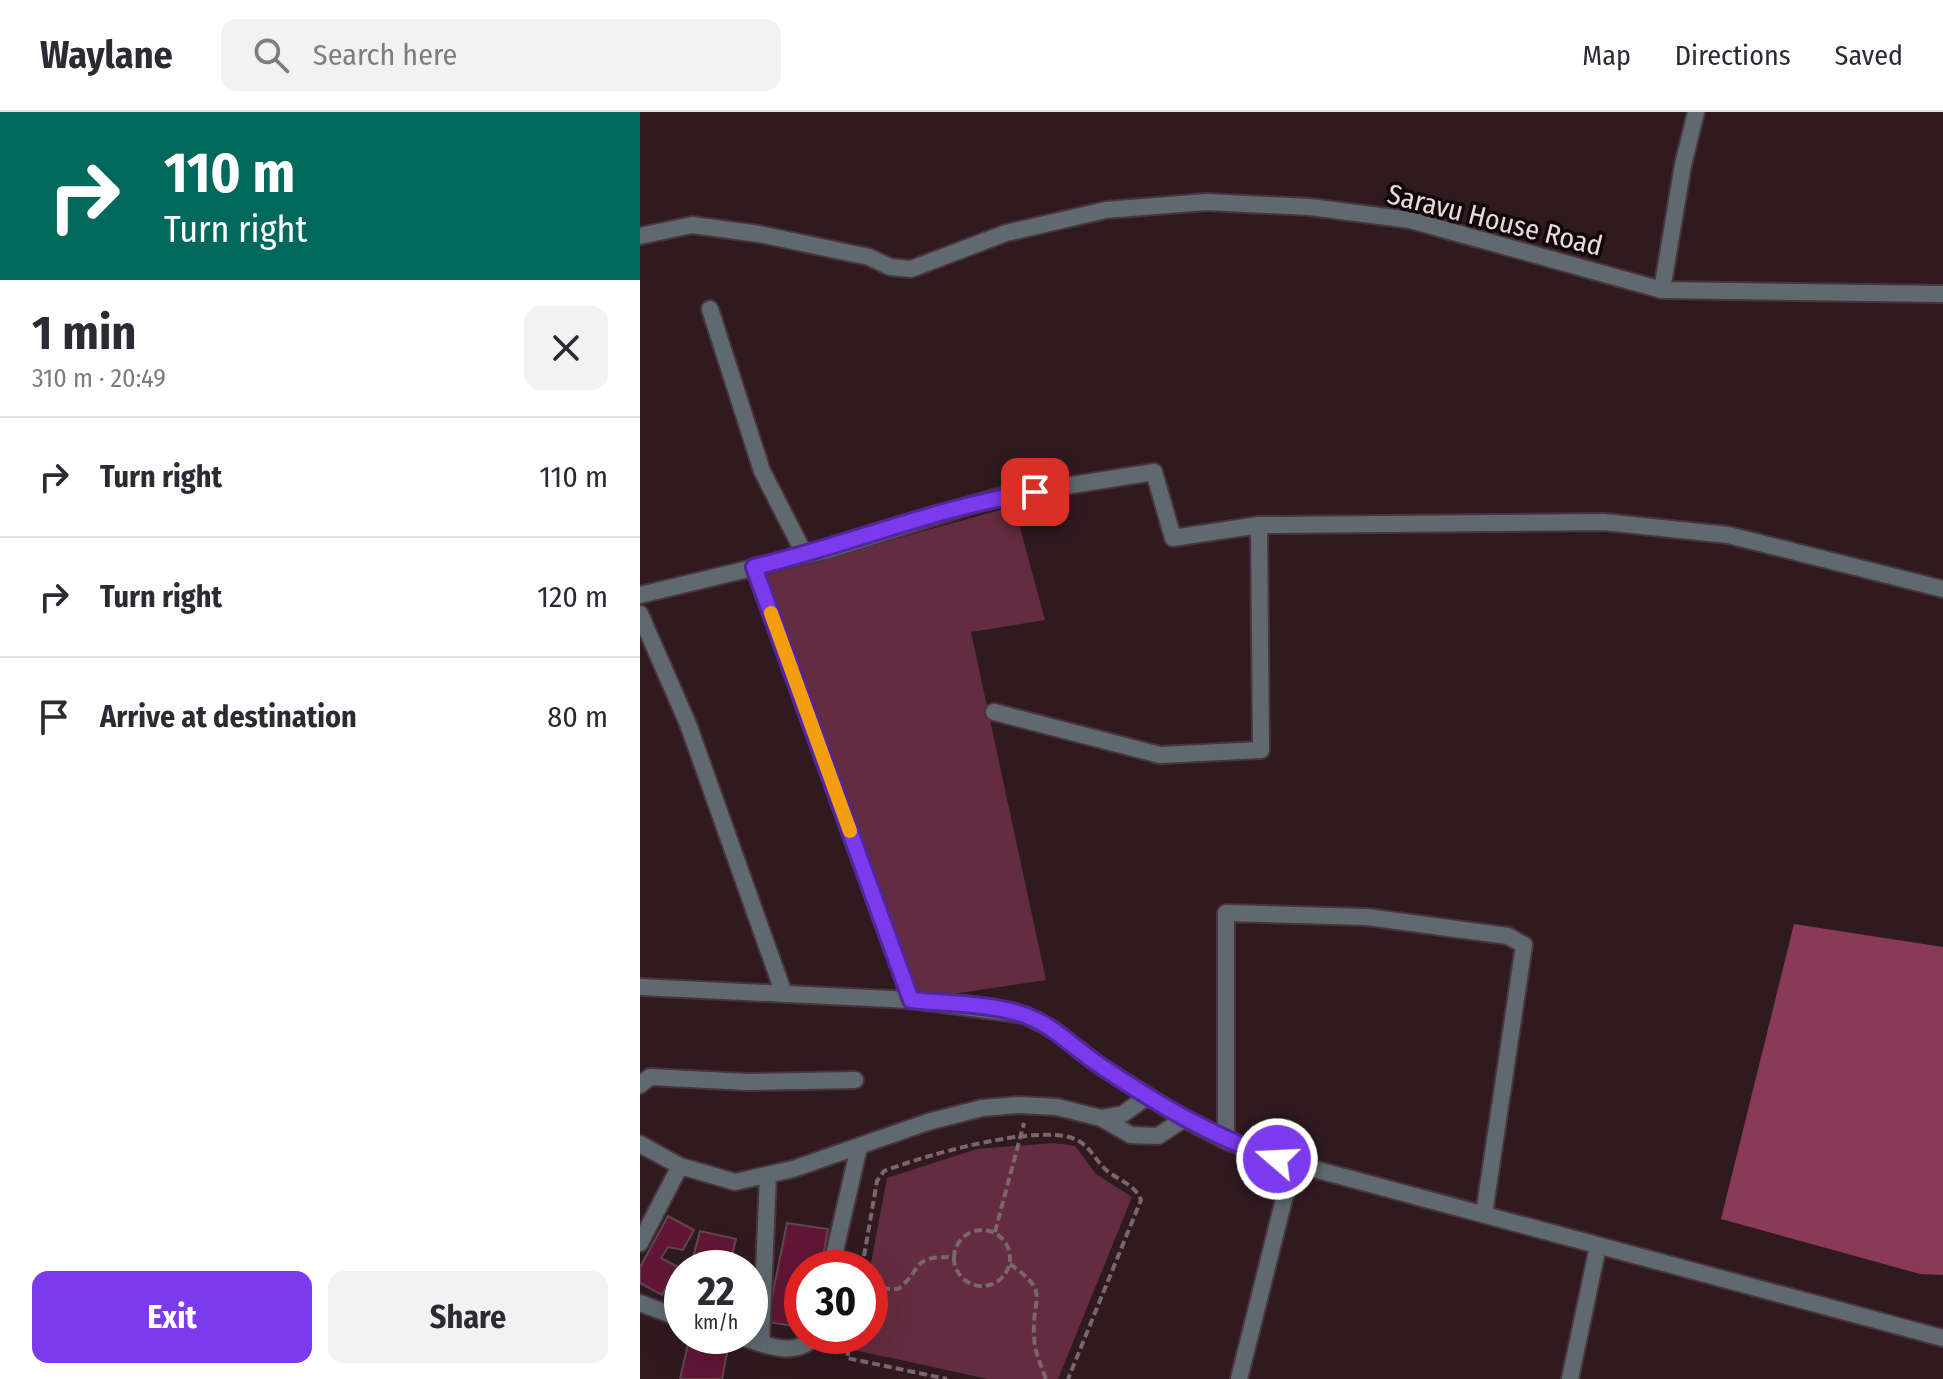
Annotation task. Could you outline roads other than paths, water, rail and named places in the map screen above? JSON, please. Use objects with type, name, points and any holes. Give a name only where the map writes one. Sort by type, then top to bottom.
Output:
[{"type":"street","points":[[1662,290],[1683,165],[1696,112]]},
{"type":"street","name":"Saravu House Road","points":[[640,236],[692,225],[759,234],[869,257],[890,267],[911,269],[1006,233],[1106,210],[1206,202],[1310,207],[1410,220],[1662,290],[1943,294]]},
{"type":"street","points":[[710,309],[762,471],[805,555]]},
{"type":"street","points":[[640,595],[805,555],[997,497],[1154,472],[1173,538],[1259,525],[1604,522],[1728,535],[1943,589]]},
{"type":"street","points":[[994,712],[1160,755],[1261,750],[1259,525]]},
{"type":"street","points":[[754,567],[911,1000]]},
{"type":"street","points":[[640,614],[688,724],[784,994]]},
{"type":"street","points":[[1226,1141],[1226,913],[1367,917],[1508,936],[1524,945],[1484,1214]]},
{"type":"street","points":[[640,987],[911,1000],[1025,1015],[1054,1030],[1097,1064],[1184,1119],[1226,1141],[1293,1163],[1943,1338]]},
{"type":"street","points":[[640,1085],[650,1077],[747,1082],[855,1080]]},
{"type":"street","points":[[1101,1118],[1123,1114],[1148,1096]]},
{"type":"street","points":[[640,1144],[680,1166],[735,1182],[768,1175],[928,1122],[982,1108],[1057,1107],[1101,1118],[1131,1135],[1158,1136],[1184,1119]]},
{"type":"street","points":[[835,1250],[859,1147]]},
{"type":"street","points":[[1239,1379],[1293,1163]]},
{"type":"street","points":[[640,1243],[680,1166]]},
{"type":"street","points":[[765,1250],[768,1175]]},
{"type":"street","points":[[1570,1379],[1598,1246]]},
{"type":"street","points":[[640,1303],[664,1312]]}]
